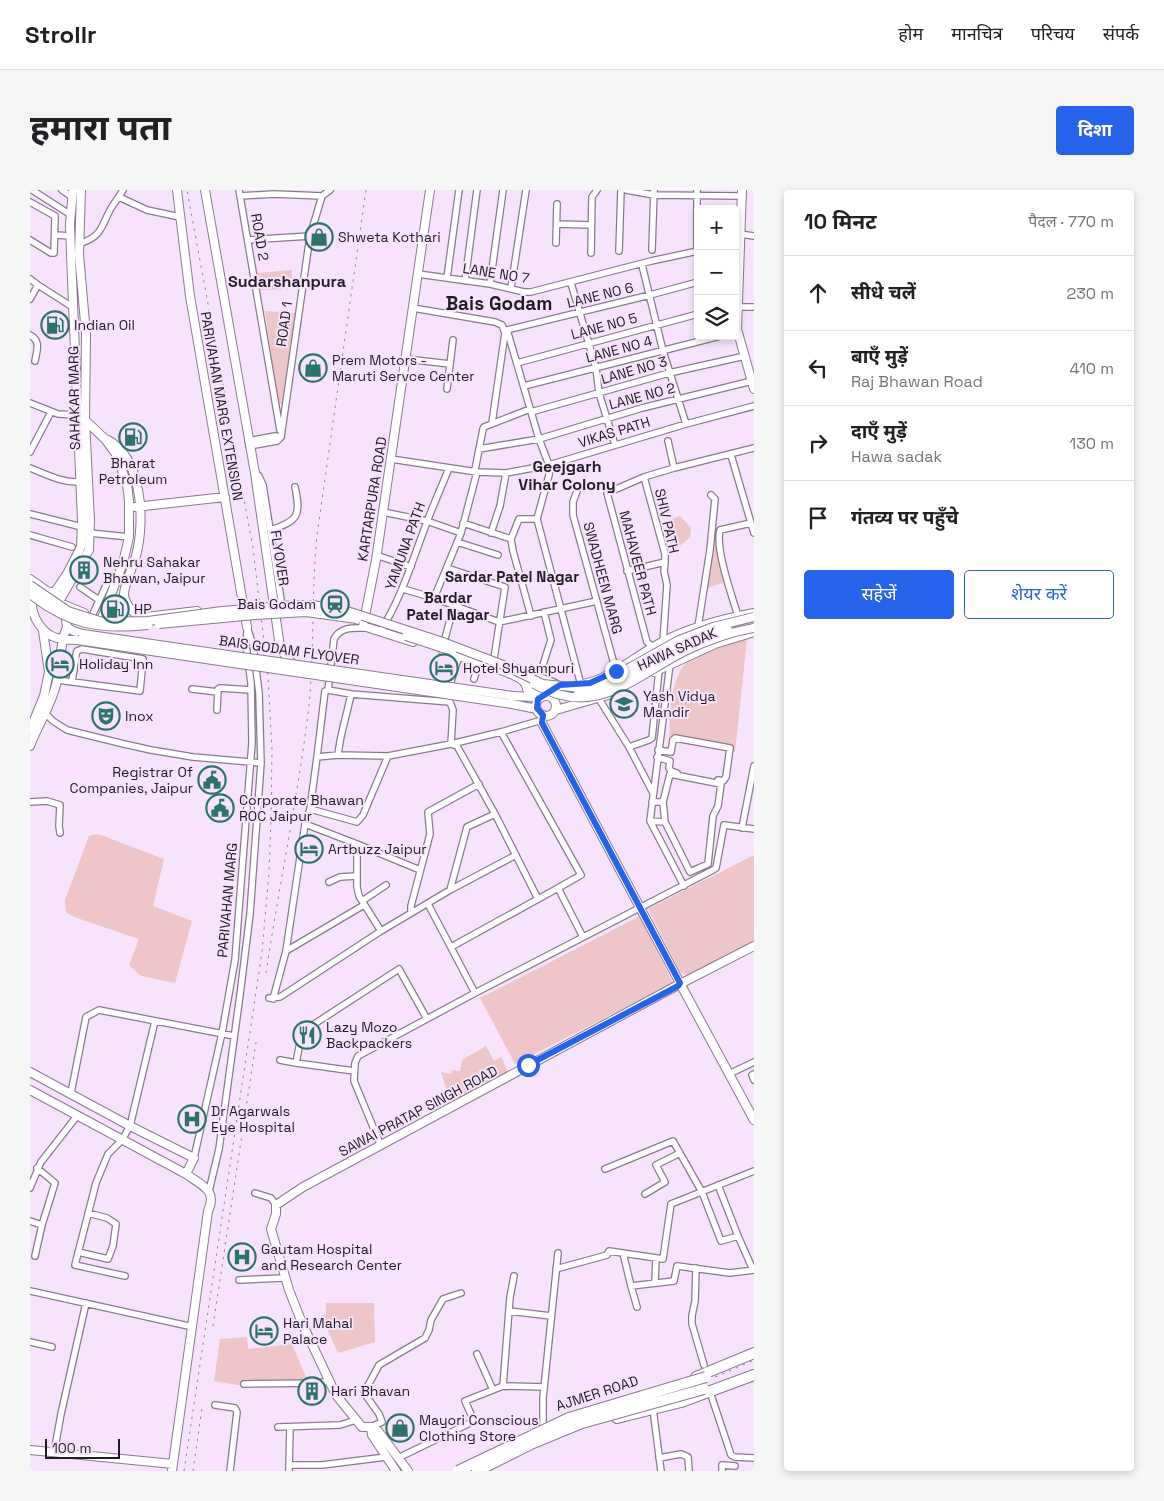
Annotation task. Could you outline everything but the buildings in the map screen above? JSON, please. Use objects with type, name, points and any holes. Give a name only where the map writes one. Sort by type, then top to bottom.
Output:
[{"type":"highway","name":"AJMER ROAD","points":[[454,1471],[543,1426],[568,1416],[704,1374],[754,1355]]},
{"type":"highway","points":[[458,1471],[569,1418],[694,1382],[754,1355]]},
{"type":"highway","name":"AJMER ROAD","points":[[485,1471],[541,1444],[578,1429],[648,1411],[710,1392],[754,1374]]},
{"type":"highway","points":[[477,1471],[531,1444],[582,1424],[754,1374]]},
{"type":"highway","points":[[640,1393],[648,1411]]},
{"type":"street","points":[[32,190],[71,215]]},
{"type":"street","points":[[62,190],[72,193]]},
{"type":"street","name":"SAHAKAR MARG","points":[[57,597],[89,550],[90,533],[85,420],[86,334],[79,244],[81,190]]},
{"type":"street","points":[[79,244],[90,240],[98,234],[110,210],[124,190]]},
{"type":"street","name":"PARIVAHAN MARG EXTENSION","points":[[177,190],[190,296],[247,626]]},
{"type":"street","name":"FLYOVER","points":[[205,190],[248,443],[255,473],[280,647],[293,664]]},
{"type":"street","points":[[239,193],[322,196],[330,190]]},
{"type":"street","name":"KARTARPURA ROAD","points":[[365,627],[365,616],[383,512],[430,190]]},
{"type":"street","points":[[447,278],[459,190]]},
{"type":"street","points":[[465,280],[476,190]]},
{"type":"street","points":[[490,284],[503,190]]},
{"type":"street","points":[[511,288],[526,190]]},
{"type":"street","points":[[591,253],[592,197],[597,190]]},
{"type":"street","points":[[618,251],[621,190]]},
{"type":"street","points":[[626,190],[742,193],[739,238],[754,236]]},
{"type":"street","points":[[652,250],[654,192]]},
{"type":"street","name":"SAHAKAR MARG","points":[[57,597],[81,547],[82,527],[71,236],[72,193]]},
{"type":"street","name":"ROAD 2","points":[[239,193],[281,437]]},
{"type":"street","points":[[697,193],[697,250]]},
{"type":"street","name":"ROAD 1","points":[[281,437],[310,236],[322,196]]},
{"type":"street","points":[[119,197],[146,210],[180,217]]},
{"type":"street","points":[[30,202],[55,216],[55,252],[53,254],[30,240]]},
{"type":"street","points":[[556,243],[557,204]]},
{"type":"street","points":[[557,224],[591,225]]},
{"type":"street","points":[[56,235],[71,236]]},
{"type":"street","points":[[248,240],[310,236]]},
{"type":"street","points":[[686,424],[669,373],[642,264],[694,252]]},
{"type":"street","name":"LANE NO 7","points":[[418,274],[531,292],[642,264]]},
{"type":"street","points":[[30,279],[74,308]]},
{"type":"street","points":[[571,283],[578,313],[596,368],[599,393],[615,445]]},
{"type":"street","name":"LANE NO 6","points":[[516,363],[507,330],[694,283]]},
{"type":"street","points":[[30,299],[38,285]]},
{"type":"street","points":[[739,305],[754,307]]},
{"type":"street","points":[[413,308],[495,322],[502,325],[505,333],[492,423],[483,429],[464,523],[434,598]]},
{"type":"street","name":"LANE NO 5","points":[[516,363],[694,315]]},
{"type":"street","points":[[30,335],[36,338],[38,343],[35,361]]},
{"type":"street","points":[[739,339],[754,389]]},
{"type":"street","points":[[447,388],[453,340]]},
{"type":"street","name":"LANE NO 4","points":[[524,386],[704,340]]},
{"type":"street","name":"LANE NO 3","points":[[492,423],[669,373],[745,356]]},
{"type":"street","points":[[406,359],[450,364]]},
{"type":"street","points":[[516,363],[539,439],[549,465],[546,488],[537,519],[581,684]]},
{"type":"street","name":"LANE NO 2","points":[[479,449],[539,439],[606,418],[752,381]]},
{"type":"street","points":[[30,403],[58,414],[77,415]]},
{"type":"street","name":"VIKAS PATH","points":[[390,459],[449,468],[506,473],[549,465],[686,424],[754,406]]},
{"type":"street","points":[[30,452],[51,412]]},
{"type":"street","points":[[85,420],[105,439],[116,454],[125,478],[129,508],[129,537],[123,563],[102,618]]},
{"type":"street","points":[[248,443],[275,436],[281,437]]},
{"type":"street","points":[[105,439],[118,447],[131,467],[138,490],[140,507],[138,547],[124,596],[130,609],[140,617]]},
{"type":"street","points":[[668,441],[674,468]]},
{"type":"street","points":[[644,477],[754,448]]},
{"type":"street","points":[[731,455],[754,533]]},
{"type":"street","points":[[30,468],[53,478],[72,483],[80,482]]},
{"type":"street","name":"YAMUNA PATH","points":[[380,632],[394,610],[403,589],[427,521],[449,468]]},
{"type":"street","points":[[255,473],[259,476],[263,485],[282,606]]},
{"type":"street","points":[[491,533],[500,506],[506,473]]},
{"type":"street","name":"SHIV PATH","points":[[627,572],[665,562],[665,554],[644,477]]},
{"type":"street","name":"MAHAVEER PATH","points":[[644,477],[606,494],[647,642],[653,647]]},
{"type":"street","points":[[270,530],[283,526],[295,516],[299,505],[295,486]]},
{"type":"street","name":"SWADHEEN MARG","points":[[577,491],[573,502],[573,515],[616,671]]},
{"type":"street","points":[[698,627],[711,541],[715,499],[712,495]]},
{"type":"street","points":[[129,508],[225,497]]},
{"type":"street","points":[[383,512],[427,521],[461,533]]},
{"type":"street","points":[[30,514],[82,527]]},
{"type":"street","points":[[531,616],[511,539],[519,520],[537,519]]},
{"type":"street","points":[[464,523],[511,539]]},
{"type":"street","points":[[738,616],[718,538],[720,530],[751,523]]},
{"type":"street","points":[[90,533],[129,537]]},
{"type":"street","points":[[30,535],[72,547]]},
{"type":"street","points":[[457,542],[498,555]]},
{"type":"street","points":[[376,555],[411,567]]},
{"type":"street","points":[[663,642],[667,585],[664,571],[665,562]]},
{"type":"street","points":[[447,568],[505,586],[493,667]]},
{"type":"street","points":[[30,579],[57,597],[67,627],[61,639],[58,680],[38,712],[30,730]]},
{"type":"street","points":[[92,616],[109,579]]},
{"type":"street","points":[[30,585],[68,611],[103,622],[148,621],[295,605],[341,609],[440,641],[541,680],[560,685]]},
{"type":"street","points":[[80,587],[99,600]]},
{"type":"street","points":[[403,589],[434,598],[499,622],[597,600]]},
{"type":"street","points":[[61,639],[44,630],[38,622],[31,604],[32,598],[41,590],[92,616],[102,618],[126,619],[244,605]]},
{"type":"street","points":[[112,593],[124,596]]},
{"type":"street","points":[[30,594],[41,603],[80,623],[102,627],[126,628],[255,615],[306,612],[348,617],[395,631],[501,668],[541,688],[577,699],[596,697],[628,684],[686,651],[727,635],[754,628]]},
{"type":"street","points":[[441,651],[454,605]]},
{"type":"street","points":[[541,680],[551,640],[544,612]]},
{"type":"street","name":"HAWA SADAK","points":[[560,685],[590,683],[616,671],[653,647],[698,627],[754,613]]},
{"type":"street","points":[[365,616],[494,659],[566,692],[582,693],[596,691],[608,686],[680,648],[715,634],[754,623]]},
{"type":"street","points":[[526,686],[541,680],[581,688],[595,685],[677,641],[713,627],[754,617]]},
{"type":"street","name":"PARIVAHAN MARG","points":[[194,1158],[222,1033],[235,960],[252,743],[251,690],[246,646],[247,626]]},
{"type":"street","name":"PARIVAHAN MARG","points":[[209,1191],[219,1149],[250,914],[261,763],[260,693],[253,645],[247,626]]},
{"type":"street","name":"BAIS GODAM FLYOVER","points":[[67,627],[83,634],[272,660],[512,700],[537,708]]},
{"type":"street","points":[[516,855],[450,890],[381,931],[280,997],[271,998],[286,951],[304,824],[310,809],[325,692],[328,690],[334,640],[337,635],[347,629],[365,627],[459,656],[493,667],[520,679],[526,686],[530,697]]},
{"type":"street","points":[[30,746],[36,730],[38,712],[49,672],[44,630]]},
{"type":"street","name":"HAWA SADAK","points":[[556,710],[599,699],[715,644],[754,632]]},
{"type":"street","name":"BAIS GODAM FLYOVER","points":[[61,639],[512,700],[545,695]]},
{"type":"street","points":[[272,660],[280,647]]},
{"type":"street","points":[[58,680],[72,682],[140,691],[143,659],[82,649],[77,651],[72,682]]},
{"type":"street","points":[[452,744],[453,710],[450,702],[451,681],[459,656]]},
{"type":"street","points":[[632,661],[642,679]]},
{"type":"street","points":[[474,679],[479,663]]},
{"type":"street","points":[[670,664],[652,793],[650,821],[684,886]]},
{"type":"street","points":[[58,669],[74,671]]},
{"type":"street","points":[[629,747],[652,738],[660,670]]},
{"type":"street","points":[[560,685],[537,702],[542,723],[642,908],[681,985],[753,1115]]},
{"type":"street","points":[[317,757],[338,755],[388,756],[452,744],[501,732],[552,714],[556,710],[555,701],[550,696],[526,686]]},
{"type":"street","points":[[217,710],[220,688],[251,690]]},
{"type":"street","points":[[192,689],[218,692]]},
{"type":"street","points":[[328,690],[350,694],[450,702]]},
{"type":"street","points":[[338,755],[341,730],[346,720],[350,694]]},
{"type":"street","points":[[599,699],[629,747],[652,793]]},
{"type":"street","points":[[38,712],[66,730],[124,744],[194,757],[261,763]]},
{"type":"street","points":[[451,948],[581,875],[501,732]]},
{"type":"street","points":[[658,750],[671,752],[675,738],[728,747],[730,749],[724,781],[675,773],[669,768],[670,761],[658,757]]},
{"type":"street","points":[[452,744],[457,746],[479,784],[538,899]]},
{"type":"street","points":[[310,809],[357,822],[363,815],[388,756]]},
{"type":"street","points":[[742,828],[754,766]]},
{"type":"street","points":[[670,774],[721,784],[718,806],[713,816],[708,864],[690,872],[666,822],[663,802],[670,774]]},
{"type":"street","points":[[411,913],[410,906],[430,834],[428,812],[479,784]]},
{"type":"street","points":[[30,802],[47,801],[60,805],[60,833]]},
{"type":"street","points":[[652,802],[663,802]]},
{"type":"street","points":[[450,890],[467,827],[495,814]]},
{"type":"street","points":[[650,821],[666,822]]},
{"type":"street","points":[[304,824],[420,870]]},
{"type":"street","points":[[381,1146],[354,1081],[355,1064],[358,1056],[716,868],[724,825],[754,829]]},
{"type":"street","points":[[357,844],[357,887],[363,903],[381,931]]},
{"type":"street","points":[[329,882],[340,877],[357,876]]},
{"type":"street","points":[[286,951],[363,903],[386,885]]},
{"type":"street","points":[[558,888],[583,938]]},
{"type":"street","points":[[428,904],[475,993]]},
{"type":"street","name":"SAWAI PRATAP SINGH ROAD","points":[[276,1205],[304,1187],[754,946]]},
{"type":"street","points":[[296,1063],[302,1032],[399,969],[427,1019]]},
{"type":"street","points":[[71,1093],[86,1017],[99,1010],[234,1036]]},
{"type":"street","points":[[125,1276],[75,1265],[96,1183],[108,1154],[122,1140],[130,1126],[156,1021]]},
{"type":"street","points":[[280,1060],[354,1071]]},
{"type":"street","points":[[729,1074],[754,1062]]},
{"type":"street","points":[[30,1072],[194,1158],[186,1174]]},
{"type":"street","points":[[754,1074],[752,1075],[754,1080]]},
{"type":"street","points":[[30,1090],[186,1174],[209,1191],[211,1195],[173,1468],[30,1450]]},
{"type":"street","points":[[30,1188],[37,1168],[77,1116]]},
{"type":"street","points":[[605,1168],[673,1141],[702,1192],[721,1242],[738,1236]]},
{"type":"street","points":[[645,1194],[665,1182],[656,1165],[680,1153]]},
{"type":"street","points":[[35,1256],[42,1224],[55,1183],[37,1168]]},
{"type":"street","points":[[556,1268],[607,1255],[609,1251],[663,1259],[671,1204],[754,1171]]},
{"type":"street","points":[[631,1286],[674,1281],[677,1266],[730,1273],[753,1270],[718,1185]]},
{"type":"street","points":[[255,1192],[270,1198],[276,1205],[276,1214],[271,1229],[285,1278],[302,1323],[336,1395],[362,1427],[371,1427],[382,1422],[379,1414],[364,1393],[379,1365],[424,1338],[429,1330],[431,1320],[443,1299],[461,1293]]},
{"type":"street","points":[[78,1252],[108,1259],[114,1246],[116,1224],[107,1218],[88,1213]]},
{"type":"street","points":[[30,1222],[42,1224]]},
{"type":"street","points":[[543,1426],[550,1316],[558,1253]]},
{"type":"street","points":[[623,1253],[637,1307]]},
{"type":"street","points":[[655,1283],[656,1258]]},
{"type":"street","points":[[696,1268],[692,1324],[704,1365]]},
{"type":"street","points":[[503,1386],[514,1276]]},
{"type":"street","points":[[239,1280],[285,1278]]},
{"type":"street","points":[[30,1291],[193,1327]]},
{"type":"street","points":[[54,1453],[60,1414],[86,1303]]},
{"type":"street","points":[[509,1311],[550,1316]]},
{"type":"street","points":[[30,1342],[52,1346]]},
{"type":"street","points":[[477,1354],[493,1390]]},
{"type":"street","points":[[244,1384],[319,1383],[328,1380]]},
{"type":"street","points":[[398,1458],[474,1421],[465,1401],[503,1386],[544,1387]]},
{"type":"street","points":[[710,1392],[731,1455],[754,1458]]},
{"type":"street","points":[[215,1405],[235,1408],[237,1412],[230,1471]]},
{"type":"street","points":[[648,1411],[661,1471]]},
{"type":"street","points":[[278,1427],[340,1425],[356,1420]]},
{"type":"street","points":[[290,1427],[289,1468],[386,1457]]},
{"type":"street","points":[[371,1427],[372,1435],[396,1471]]},
{"type":"street","points":[[371,1427],[378,1431],[408,1471]]},
{"type":"street","points":[[659,1458],[681,1454],[688,1457],[689,1471]]},
{"type":"street","points":[[722,1471],[722,1465],[735,1466]]},
{"type":"shaded area","points":[[292,270],[292,289],[260,290],[257,273]]},
{"type":"shaded area","points":[[265,311],[295,313],[283,404],[278,404]]},
{"type":"shaded area","points":[[680,516],[691,528],[690,537],[675,550],[669,550],[672,519]]},
{"type":"shaded area","points":[[716,540],[726,582],[707,588]]},
{"type":"shaded area","points":[[747,639],[735,752],[669,739],[671,709],[676,680],[686,663],[705,653]]},
{"type":"shaded area","points":[[96,834],[164,859],[153,906],[192,921],[175,983],[141,976],[129,965],[139,939],[74,917],[66,912],[65,900],[89,836]]},
{"type":"shaded area","points":[[754,855],[754,942],[688,976],[680,972],[648,909]]},
{"type":"shaded area","points":[[640,916],[673,983],[515,1064],[480,998]]},
{"type":"shaded area","points":[[486,1046],[494,1061],[501,1057],[508,1072],[451,1103],[441,1072],[451,1074],[452,1070],[460,1071],[462,1060]]},
{"type":"shaded area","points":[[326,1303],[374,1303],[375,1342],[338,1353],[321,1315],[326,1315]]},
{"type":"shaded area","points":[[247,1337],[248,1349],[292,1344],[309,1384],[238,1385],[214,1381],[220,1339]]},
{"type":"railway","points":[[184,1471],[262,952],[269,873],[272,750],[268,676],[253,548],[187,190]]},
{"type":"railway","points":[[266,973],[299,779],[308,714],[312,670],[317,535],[366,190]]},
{"type":"railway","points":[[213,1326],[256,1042]]},
{"type":"railway","points":[[463,1471],[534,1435],[568,1421],[718,1376],[754,1360]]},
{"type":"railway","points":[[193,1471],[202,1408]]},
{"type":"place","name":"Shweta Kothari","points":[[319,237]]},
{"type":"place","name":"Indian Oil","points":[[55,325]]},
{"type":"place","name":"Prem Motors - Maruti Servce Center","points":[[313,368]]},
{"type":"place","name":"Bharat Petroleum","points":[[133,437]]},
{"type":"place","name":"Nehru Sahakar Bhawan, Jaipur","points":[[84,570]]},
{"type":"place","name":"Bais Godam","points":[[335,604]]},
{"type":"place","name":"HP","points":[[115,609]]},
{"type":"place","name":"Holiday Inn","points":[[60,664]]},
{"type":"place","name":"Hotel Shyampuri","points":[[444,668]]},
{"type":"place","name":"Yash Vidya Mandir","points":[[624,704]]},
{"type":"place","name":"Inox","points":[[106,716]]},
{"type":"place","name":"Registrar Of Companies, Jaipur","points":[[212,780]]},
{"type":"place","name":"Corporate Bhawan ROC Jaipur","points":[[220,808]]},
{"type":"place","name":"Artbuzz Jaipur","points":[[309,849]]},
{"type":"place","name":"Lazy Mozo Backpackers","points":[[307,1035]]},
{"type":"place","name":"Dr Agarwals Eye Hospital","points":[[192,1119]]},
{"type":"place","name":"Gautam Hospital and Research Center","points":[[242,1257]]},
{"type":"place","name":"Hari Mahal Palace","points":[[264,1331]]},
{"type":"place","name":"Hari Bhavan","points":[[312,1391]]},
{"type":"place","name":"Mayori Conscious Clothing Store","points":[[400,1428]]},
{"type":"district","name":"Sudarshanpura","points":[[287,281]]},
{"type":"district","name":"Bais Godam","points":[[499,303]]},
{"type":"district","name":"Geejgarh Vihar Colony","points":[[567,475]]},
{"type":"district","name":"Sardar Patel Nagar","points":[[512,576]]},
{"type":"district","name":"Bardar Patel Nagar","points":[[448,606]]},
{"type":"route","points":[[528,1065],[678,986],[680,983],[642,908],[542,723],[543,715],[540,714],[536,705],[538,699],[560,685],[590,683],[616,671]]}]
